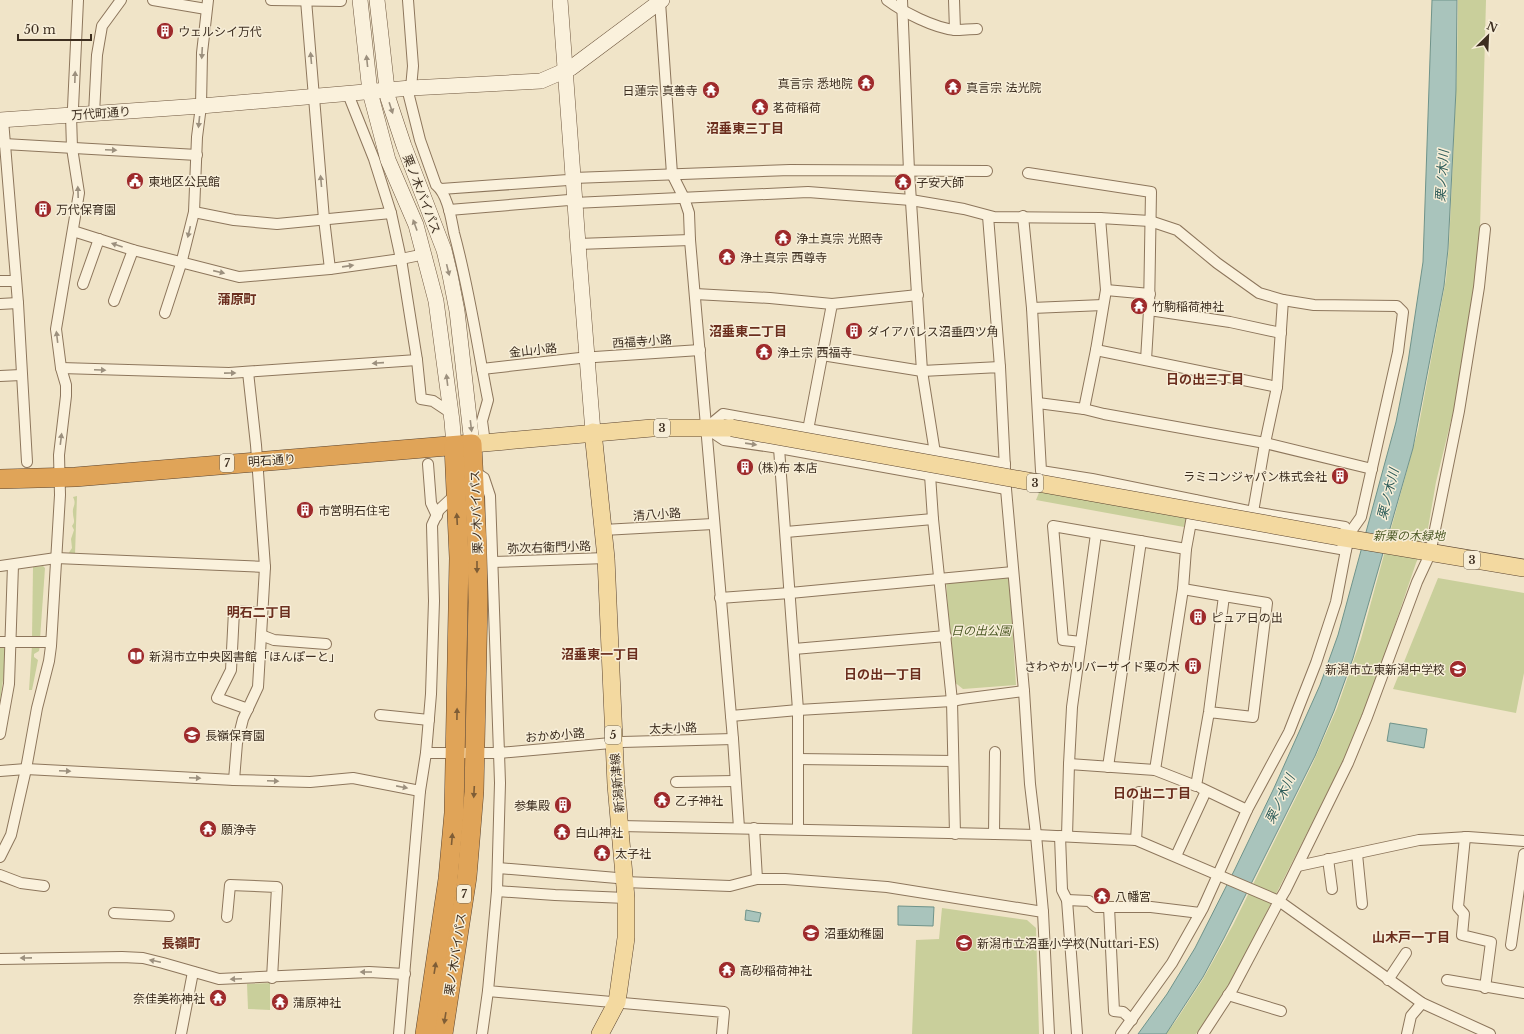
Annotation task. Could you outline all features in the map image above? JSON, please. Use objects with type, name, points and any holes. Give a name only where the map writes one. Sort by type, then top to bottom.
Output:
[{"type":"highway","name":"明石通り","points":[[0,479],[60,478],[479,444]]},
{"type":"highway","name":"栗ノ木バイパス","points":[[443,1034],[467,877],[471,835],[475,753],[478,602],[475,472],[479,444]]},
{"type":"highway","name":"栗ノ木バイパス","points":[[425,1034],[448,879],[454,813],[459,558],[454,446]]},
{"type":"main road","name":"3","points":[[479,444],[593,432],[652,428],[732,428],[1347,540],[1524,568]]},
{"type":"main road","name":"新潟新津線","points":[[593,432],[606,558],[616,785],[620,826],[622,886],[626,938],[617,1002],[600,1034]]},
{"type":"street","points":[[0,857],[11,835],[26,769],[38,701],[49,661],[51,642],[60,495],[59,455],[66,396],[66,385],[61,368],[56,329],[79,193],[72,148],[71,115],[73,108],[78,0]]},
{"type":"street","points":[[94,114],[93,105],[97,55],[102,26],[121,0]]},
{"type":"street","points":[[153,0],[207,4],[202,52],[201,106],[197,137],[194,212],[182,264],[165,313]]},
{"type":"street","points":[[271,0],[340,1]]},
{"type":"street","name":"栗ノ木バイパス","points":[[360,0],[370,92],[388,160],[416,224],[436,301],[454,446]]},
{"type":"street","name":"栗ノ木バイパス","points":[[378,0],[387,90],[404,146],[444,250],[457,311],[479,444]]},
{"type":"street","points":[[408,0],[413,66],[409,88],[420,140],[436,185],[441,189],[449,210],[464,269],[488,400],[482,421],[479,444]]},
{"type":"street","points":[[560,0],[574,203],[593,432]]},
{"type":"street","points":[[886,0],[902,11],[941,27],[955,30],[977,29]]},
{"type":"street","points":[[902,0],[909,171],[922,371],[935,453],[930,475],[933,519],[952,701],[955,834]]},
{"type":"street","points":[[954,0],[955,30]]},
{"type":"street","points":[[306,1],[324,219],[330,269]]},
{"type":"street","points":[[661,1],[672,174],[684,198],[689,213],[713,524],[733,739],[738,828]]},
{"type":"street","name":"万代町通り","points":[[1,120],[201,106],[409,88],[541,81],[571,68],[661,1]]},
{"type":"street","points":[[348,94],[374,159],[391,213],[401,259],[417,360],[421,399],[433,401],[451,413]]},
{"type":"street","points":[[1,120],[4,144],[3,161],[11,222],[18,303],[27,462]]},
{"type":"street","points":[[4,144],[197,155]]},
{"type":"street","points":[[441,189],[568,180],[573,178],[790,170],[987,171]]},
{"type":"street","points":[[1028,173],[1151,192],[1150,294],[1146,360]]},
{"type":"street","points":[[449,210],[562,200],[569,200],[574,203],[808,192],[911,200],[964,209],[994,217],[1023,216],[1150,221],[1177,230],[1217,263],[1259,292],[1283,300],[1314,305],[1397,306],[1403,312],[1398,352],[1361,516],[1347,540]]},
{"type":"street","points":[[194,212],[234,220],[276,224],[391,213]]},
{"type":"street","points":[[988,216],[1000,368],[1006,489],[1024,691],[1030,784],[1036,835],[1049,1034]]},
{"type":"street","points":[[1023,216],[1032,308],[1041,471],[1092,479],[1253,512],[1345,527],[1347,540],[1336,602],[1316,663],[1289,732],[1247,810],[1200,913],[1172,962],[1121,1034]]},
{"type":"street","points":[[1084,409],[1106,290],[1100,218]]},
{"type":"street","points":[[0,222],[11,222]]},
{"type":"street","points":[[1203,1034],[1228,995],[1285,891],[1348,763],[1417,582],[1459,411],[1478,287],[1484,229]]},
{"type":"street","points":[[73,231],[182,264],[239,277],[330,269],[425,254]]},
{"type":"street","points":[[83,284],[99,239]]},
{"type":"street","points":[[578,244],[690,240]]},
{"type":"street","points":[[114,301],[133,250]]},
{"type":"street","points":[[0,281],[15,281]]},
{"type":"street","points":[[1106,290],[1150,294]]},
{"type":"street","points":[[695,294],[770,298],[832,304],[918,295]]},
{"type":"street","points":[[1253,512],[1265,443],[1278,387],[1283,300]]},
{"type":"street","points":[[0,304],[18,303]]},
{"type":"street","points":[[808,430],[832,304]]},
{"type":"street","points":[[1032,308],[1103,305]]},
{"type":"street","points":[[1149,310],[1230,322],[1281,333]]},
{"type":"street","name":"西福寺小路","points":[[586,358],[700,350]]},
{"type":"street","points":[[1096,350],[1278,387]]},
{"type":"street","points":[[822,355],[922,371],[1000,368]]},
{"type":"street","name":"金山小路","points":[[482,369],[586,358]]},
{"type":"street","points":[[61,368],[229,373],[417,360]]},
{"type":"street","points":[[234,780],[237,742],[243,719],[258,687],[265,567],[257,461],[248,372]]},
{"type":"street","points":[[0,376],[21,375]]},
{"type":"street","points":[[1038,403],[1084,409],[1104,414],[1265,443],[1372,469]]},
{"type":"street","points":[[706,428],[723,414],[935,453],[1005,464]]},
{"type":"street","points":[[706,428],[724,440],[779,448],[1006,489]]},
{"type":"street","points":[[779,448],[798,710],[798,829]]},
{"type":"street","points":[[428,464],[431,503],[436,516]]},
{"type":"street","points":[[475,472],[484,478],[490,496],[500,783],[497,891],[488,991],[482,1034]]},
{"type":"street","points":[[399,1034],[420,791],[426,753],[431,694],[434,601],[432,525],[439,510],[456,494]]},
{"type":"street","points":[[1155,770],[1183,589],[1186,549],[1194,500]]},
{"type":"street","points":[[786,532],[933,519]]},
{"type":"street","name":"清八小路","points":[[603,530],[713,524]]},
{"type":"street","points":[[1191,524],[1347,540]]},
{"type":"street","points":[[1081,642],[1063,640],[1053,526],[1186,549]]},
{"type":"street","points":[[1077,1034],[1066,900],[1062,890],[1064,836],[1072,707],[1096,534]]},
{"type":"street","points":[[1108,767],[1141,541]]},
{"type":"street","points":[[0,566],[56,558],[265,567]]},
{"type":"street","name":"弥次右衛門小路","points":[[493,562],[606,558]]},
{"type":"street","points":[[0,734],[9,684],[14,565]]},
{"type":"street","points":[[720,598],[790,593],[1013,572]]},
{"type":"street","points":[[1183,589],[1267,603],[1253,717],[1209,712]]},
{"type":"street","points":[[1196,786],[1209,712],[1224,596]]},
{"type":"street","points":[[248,709],[217,698],[231,670],[234,611],[262,613]]},
{"type":"street","points":[[261,636],[274,640],[326,644]]},
{"type":"street","points":[[794,649],[946,636]]},
{"type":"street","points":[[0,642],[51,642]]},
{"type":"street","points":[[731,716],[798,710],[952,701],[962,698],[1024,691]]},
{"type":"street","points":[[380,715],[429,720]]},
{"type":"street","name":"太夫小路","points":[[614,743],[733,739]]},
{"type":"street","name":"おかめ小路","points":[[426,753],[499,753],[614,743]]},
{"type":"street","points":[[994,834],[995,752]]},
{"type":"street","points":[[798,759],[953,761]]},
{"type":"street","points":[[1069,764],[1155,770],[1196,786],[1247,810]]},
{"type":"street","points":[[0,771],[26,769],[234,780],[310,782],[353,778],[420,791]]},
{"type":"street","points":[[676,782],[735,781]]},
{"type":"street","points":[[1176,856],[1206,791]]},
{"type":"street","points":[[1136,840],[1139,792]]},
{"type":"street","points":[[620,826],[1036,835],[1136,840],[1279,901],[1422,1003],[1490,1034]]},
{"type":"street","points":[[754,828],[757,879]]},
{"type":"street","points":[[1298,866],[1419,840],[1465,837],[1524,842]]},
{"type":"street","points":[[1465,837],[1458,907],[1464,914],[1462,935],[1491,942],[1485,988]]},
{"type":"street","points":[[1356,854],[1362,904]]},
{"type":"street","points":[[1512,945],[1524,854]]},
{"type":"street","points":[[1328,859],[1332,889]]},
{"type":"street","points":[[498,868],[622,886]]},
{"type":"street","points":[[0,875],[21,883],[44,886]]},
{"type":"street","points":[[497,891],[556,895],[622,886],[730,886],[757,879],[785,879],[887,887],[1042,912]]},
{"type":"street","points":[[227,917],[230,885],[277,888],[272,978]]},
{"type":"street","points":[[1066,900],[1089,901],[1096,907],[1151,907],[1200,913]]},
{"type":"street","points":[[1109,907],[1114,1011],[1123,1012],[1132,1020]]},
{"type":"street","points":[[114,913],[169,916]]},
{"type":"street","points":[[1388,980],[1406,953]]},
{"type":"street","points":[[0,958],[142,958],[165,963],[219,979],[272,978],[369,972],[405,974]]},
{"type":"street","points":[[181,1034],[193,972]]},
{"type":"street","points":[[1447,980],[1485,988],[1524,993]]},
{"type":"street","points":[[488,991],[724,1012],[722,1034]]},
{"type":"street","points":[[1228,995],[1281,1011]]},
{"type":"street","points":[[1407,1034],[1411,1016],[1422,1003]]},
{"type":"green space","name":"新栗の木緑地","points":[[1458,0],[1486,0],[1480,229],[1471,320],[1457,396],[1436,482],[1426,540],[1416,563],[1371,695],[1346,756],[1242,960],[1224,993],[1196,1034],[1166,1034],[1203,979],[1233,925],[1312,765],[1337,708],[1361,639],[1418,430],[1446,279],[1449,245],[1457,70]]},
{"type":"green space","points":[[1045,478],[1186,518],[1184,527],[1036,500]]},
{"type":"green space","points":[[77,496],[75,555],[68,554],[72,548],[71,539],[74,530],[72,526],[74,521],[73,511],[75,502],[73,497]]},
{"type":"green space","points":[[43,566],[45,568],[40,639],[32,638],[33,567]]},
{"type":"green space","name":"日の出公園","points":[[1009,576],[1016,685],[963,689],[953,681],[946,580]]},
{"type":"green space","points":[[1438,578],[1524,593],[1524,673],[1516,713],[1393,689]]},
{"type":"green space","points":[[32,645],[40,645],[39,651],[34,654],[34,657],[38,660],[32,690],[29,690]]},
{"type":"green space","points":[[0,647],[3,647],[7,651],[0,702]]},
{"type":"green space","points":[[942,908],[1027,920],[1036,928],[1039,1034],[912,1034],[916,940],[939,939]]},
{"type":"green space","points":[[270,983],[270,1010],[248,1009],[247,984]]},
{"type":"water","name":"栗ノ木川","points":[[1432,0],[1457,0],[1456,90],[1448,249],[1444,286],[1413,448],[1353,658],[1334,711],[1315,756],[1203,977],[1166,1034],[1138,1034],[1167,994],[1195,948],[1235,869],[1274,788],[1320,685],[1338,635],[1396,422],[1408,362],[1423,262]]},
{"type":"water","points":[[1390,723],[1427,729],[1424,748],[1387,741]]},
{"type":"water","points":[[898,906],[934,907],[933,926],[898,925]]},
{"type":"water","points":[[746,910],[761,913],[759,922],[745,920]]},
{"type":"place","name":"ウェルシイ万代","points":[[165,31]]},
{"type":"place","name":"真言宗 悉地院","points":[[866,83]]},
{"type":"place","name":"真言宗 法光院","points":[[953,87]]},
{"type":"place","name":"日蓮宗 真善寺","points":[[711,90]]},
{"type":"place","name":"茗荷稲荷","points":[[760,107]]},
{"type":"place","name":"東地区公民館","points":[[135,181]]},
{"type":"place","name":"子安大師","points":[[903,182]]},
{"type":"place","name":"万代保育園","points":[[43,209]]},
{"type":"place","name":"浄土真宗 光照寺","points":[[783,238]]},
{"type":"place","name":"浄土真宗 西尊寺","points":[[727,257]]},
{"type":"place","name":"竹駒稲荷神社","points":[[1139,306]]},
{"type":"place","name":"ダイアパレス沼垂四ツ角","points":[[854,331]]},
{"type":"place","name":"浄土宗 西福寺","points":[[764,352]]},
{"type":"place","name":"(株)布 本店","points":[[745,467]]},
{"type":"place","name":"ラミコンジャパン株式会社","points":[[1340,476]]},
{"type":"place","name":"市営明石住宅","points":[[305,510]]},
{"type":"place","name":"ピュア日の出","points":[[1198,617]]},
{"type":"place","name":"新潟市立中央図書館「ほんぽーと」","points":[[136,656]]},
{"type":"place","name":"さわやかリバーサイド栗の木","points":[[1193,666]]},
{"type":"place","name":"新潟市立東新潟中学校","points":[[1458,669]]},
{"type":"place","name":"長嶺保育園","points":[[192,735]]},
{"type":"place","name":"乙子神社","points":[[662,800]]},
{"type":"place","name":"参集殿","points":[[563,805]]},
{"type":"place","name":"願浄寺","points":[[208,829]]},
{"type":"place","name":"白山神社","points":[[562,832]]},
{"type":"place","name":"太子社","points":[[602,853]]},
{"type":"place","name":"八幡宮","points":[[1102,896]]},
{"type":"place","name":"沼垂幼稚園","points":[[811,933]]},
{"type":"place","name":"新潟市立沼垂小学校(Nuttari-ES)","points":[[964,943]]},
{"type":"place","name":"高砂稲荷神社","points":[[727,970]]},
{"type":"place","name":"奈佳美祢神社","points":[[218,998]]},
{"type":"place","name":"蒲原神社","points":[[280,1002]]},
{"type":"district","name":"沼垂東三丁目","points":[[745,128]]},
{"type":"district","name":"蒲原町","points":[[237,299]]},
{"type":"district","name":"沼垂東二丁目","points":[[748,331]]},
{"type":"district","name":"日の出三丁目","points":[[1205,379]]},
{"type":"district","name":"明石二丁目","points":[[259,612]]},
{"type":"district","name":"沼垂東一丁目","points":[[600,654]]},
{"type":"district","name":"日の出一丁目","points":[[883,674]]},
{"type":"district","name":"日の出二丁目","points":[[1152,793]]},
{"type":"district","name":"山木戸一丁目","points":[[1411,937]]},
{"type":"district","name":"長嶺町","points":[[181,943]]}]
